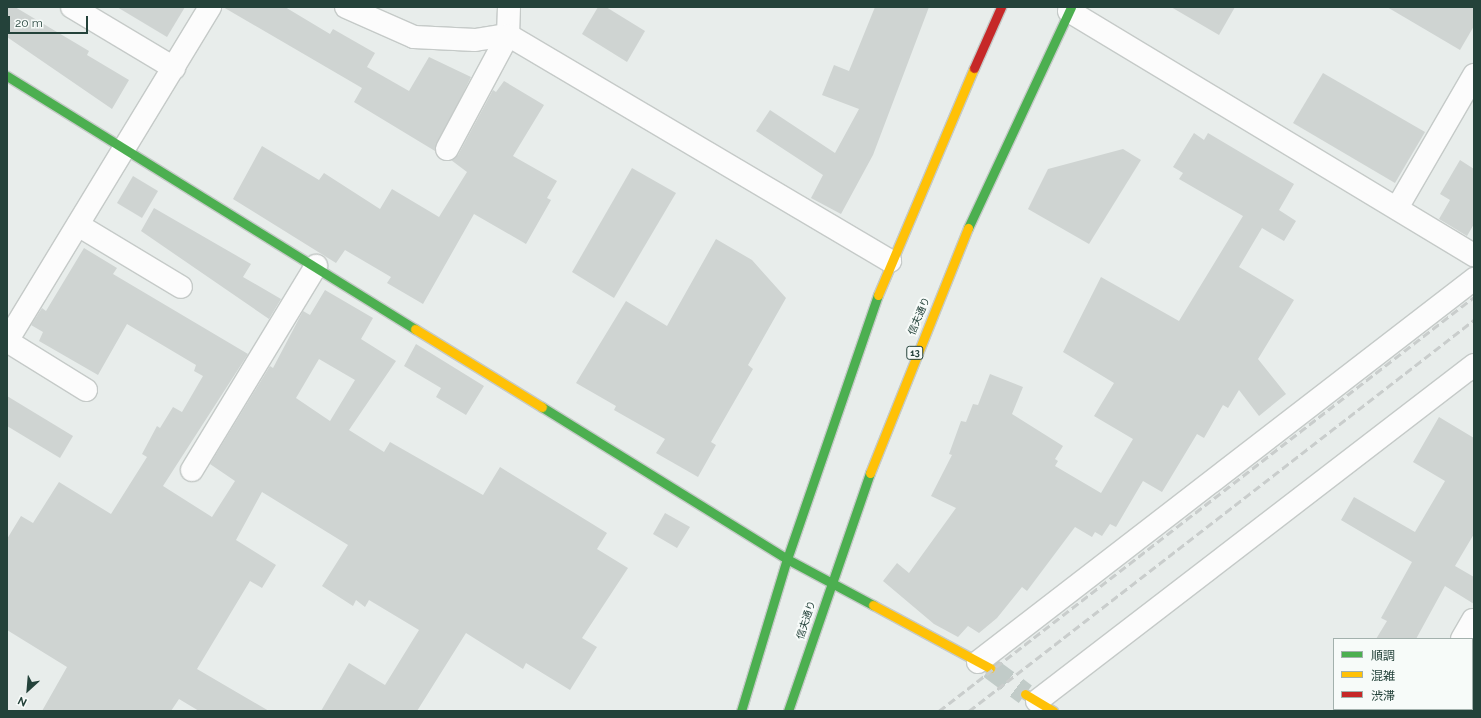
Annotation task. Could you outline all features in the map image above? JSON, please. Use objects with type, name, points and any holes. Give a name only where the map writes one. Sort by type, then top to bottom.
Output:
[{"type":"main road","points":[[741,711],[787,559],[890,261],[1001,7]]},
{"type":"main road","name":"信夫通り","points":[[788,711],[830,582],[911,364],[974,213],[1070,9]]},
{"type":"main road","points":[[7,76],[787,559],[984,665]]},
{"type":"street","points":[[72,7],[174,68]]},
{"type":"street","points":[[86,390],[7,341],[126,149],[210,7]]},
{"type":"street","points":[[346,7],[414,37],[475,40],[508,35],[890,261]]},
{"type":"street","points":[[447,149],[508,35],[509,7]]},
{"type":"street","points":[[1070,9],[1474,255]]},
{"type":"street","points":[[1397,208],[1474,75]]},
{"type":"street","points":[[78,225],[181,287]]},
{"type":"street","points":[[192,470],[316,266]]},
{"type":"street","points":[[984,665],[1474,279]]},
{"type":"street","points":[[1038,702],[1474,365]]},
{"type":"street","points":[[1463,638],[1473,620]]},
{"type":"building","points":[[7,7],[15,7],[89,51],[87,55],[129,80],[112,109],[7,37]]},
{"type":"building","points":[[117,7],[185,7],[167,37]]},
{"type":"building","points":[[223,7],[285,7],[330,34],[333,29],[375,53],[367,67],[409,91],[429,57],[471,77],[435,151],[354,102],[362,88]]},
{"type":"building","points":[[598,7],[606,7],[645,31],[627,62],[582,34]]},
{"type":"building","points":[[875,7],[929,7],[873,155],[841,214],[811,198],[823,175],[756,131],[770,110],[835,153],[859,109],[822,95],[834,65],[849,71]]},
{"type":"building","points":[[1171,7],[1235,7],[1219,35]]},
{"type":"building","points":[[1387,7],[1474,7],[1474,26],[1460,50]]},
{"type":"building","points":[[1323,73],[1425,132],[1395,183],[1293,123]]},
{"type":"building","points":[[504,81],[544,105],[513,156],[557,181],[547,198],[551,200],[526,244],[474,214],[423,304],[387,283],[391,277],[345,250],[336,263],[233,199],[262,146],[319,180],[324,173],[380,209],[392,189],[439,217],[467,172],[451,160],[458,155],[493,90],[496,92]]},
{"type":"building","points":[[1194,133],[1204,140],[1208,133],[1294,184],[1279,210],[1296,221],[1284,241],[1262,228],[1239,267],[1294,300],[1258,359],[1286,394],[1259,416],[1239,390],[1228,408],[1223,405],[1204,438],[1197,434],[1162,492],[1143,481],[1116,527],[1110,524],[1102,536],[1095,532],[1092,537],[1075,527],[1027,591],[1022,587],[997,618],[979,633],[968,626],[958,637],[934,624],[883,581],[897,563],[909,573],[956,508],[931,496],[952,455],[949,454],[961,421],[966,422],[973,404],[978,405],[990,374],[1023,387],[1012,414],[1063,446],[1055,459],[1058,461],[1055,466],[1101,493],[1133,439],[1094,416],[1114,383],[1063,352],[1101,277],[1179,321],[1243,216],[1179,179],[1183,173],[1173,167]]},
{"type":"building","points":[[1123,149],[1141,160],[1089,244],[1028,209],[1048,169]]},
{"type":"building","points":[[1460,160],[1474,169],[1474,224],[1467,236],[1439,219],[1450,200],[1440,194]]},
{"type":"building","points":[[632,168],[676,193],[614,298],[572,272]]},
{"type":"building","points":[[133,176],[158,191],[142,218],[117,203]]},
{"type":"building","points":[[154,208],[251,264],[243,277],[281,299],[269,319],[141,231]]},
{"type":"building","points":[[716,239],[752,260],[786,298],[748,365],[753,369],[711,442],[716,445],[698,477],[656,453],[665,439],[614,410],[616,406],[576,383],[626,301],[667,326]]},
{"type":"building","points":[[84,248],[117,268],[113,274],[248,354],[163,486],[212,517],[235,481],[210,464],[270,366],[273,368],[303,311],[310,315],[325,290],[373,318],[361,339],[396,361],[349,430],[384,452],[390,442],[483,495],[500,467],[607,533],[597,549],[628,568],[582,638],[597,647],[570,690],[526,663],[523,669],[466,633],[417,711],[321,711],[349,663],[385,685],[419,630],[369,600],[365,607],[356,600],[353,606],[322,586],[348,545],[262,492],[236,540],[276,565],[262,588],[250,581],[197,669],[269,711],[199,711],[179,699],[171,711],[42,711],[67,667],[7,630],[7,539],[21,516],[33,523],[59,482],[111,514],[147,457],[142,454],[157,426],[160,428],[173,407],[182,412],[203,376],[194,371],[196,365],[127,324],[98,375],[39,341],[43,332],[31,325],[42,308],[46,311]],"holes":[[[319,359],[355,380],[330,421],[296,398]]]},
{"type":"building","points":[[416,344],[484,386],[466,415],[436,397],[441,388],[404,366]]},
{"type":"building","points":[[7,396],[73,436],[60,458],[7,426]]},
{"type":"building","points":[[1439,417],[1474,438],[1474,534],[1455,566],[1474,577],[1474,604],[1445,586],[1417,638],[1377,638],[1387,621],[1381,618],[1412,562],[1341,520],[1354,497],[1415,532],[1445,481],[1413,462]]},
{"type":"building","points":[[665,513],[690,527],[677,548],[653,534]]},
{"type":"tunnel","points":[[990,668],[1025,694]]},
{"type":"railway","points":[[939,711],[1474,297]]},
{"type":"railway","points":[[969,711],[1474,320]]},
{"type":"traffic: fast","points":[[968,228],[1071,7]]},
{"type":"traffic: fast","points":[[7,76],[415,329]]},
{"type":"traffic: fast","points":[[741,711],[787,559],[878,295]]},
{"type":"traffic: fast","points":[[542,407],[787,559],[873,605]]},
{"type":"traffic: fast","points":[[788,711],[870,473]]},
{"type":"traffic: slow","points":[[878,295],[974,68]]},
{"type":"traffic: slow","points":[[870,473],[968,228]]},
{"type":"traffic: slow","points":[[415,329],[542,407]]},
{"type":"traffic: slow","points":[[873,605],[990,668]]},
{"type":"traffic: slow","points":[[1025,694],[1053,711]]},
{"type":"traffic: jam","points":[[974,68],[1001,7]]}]
